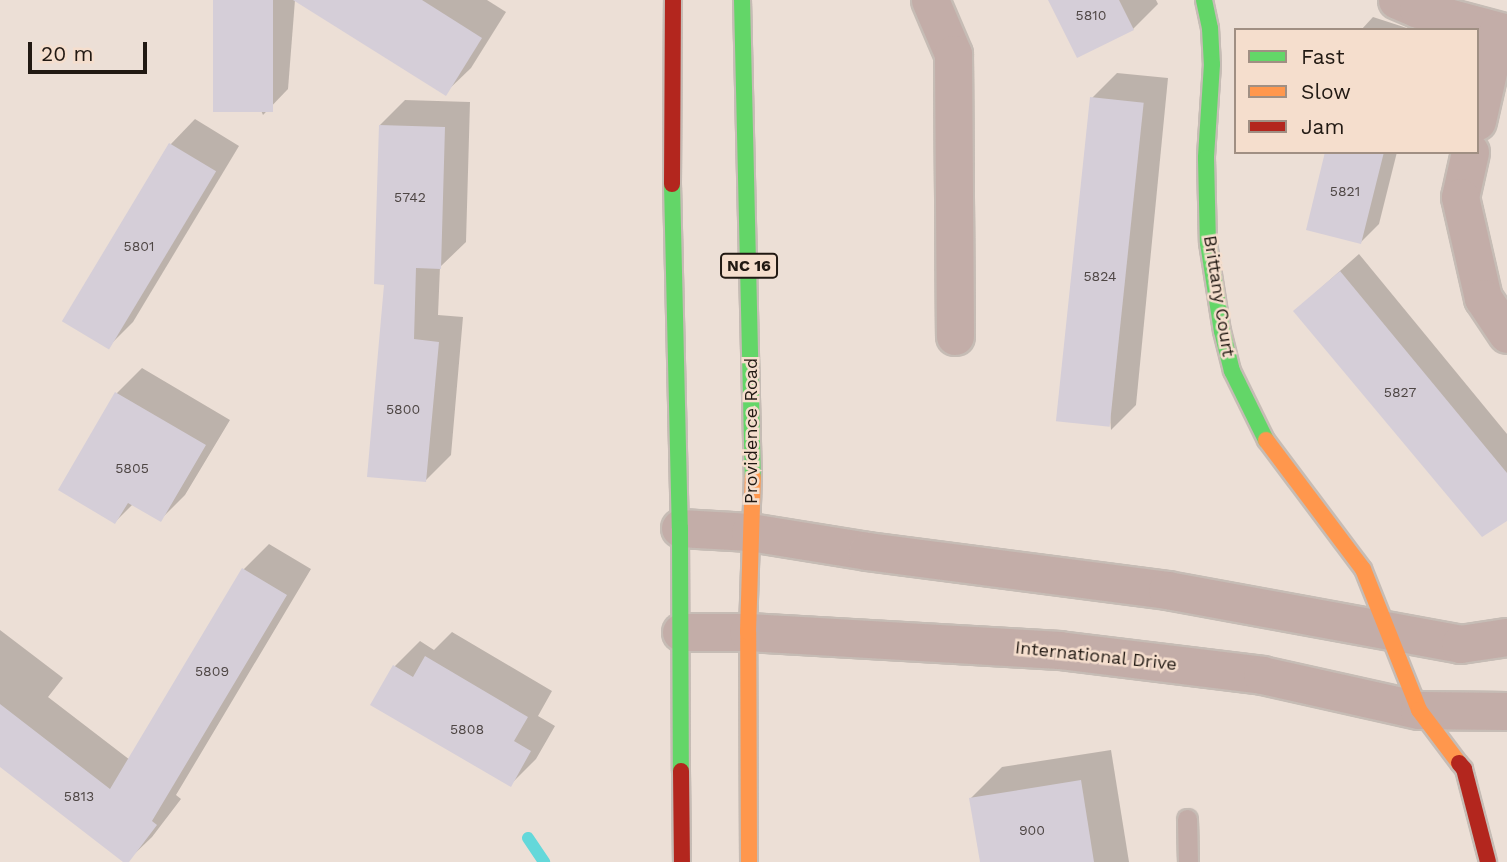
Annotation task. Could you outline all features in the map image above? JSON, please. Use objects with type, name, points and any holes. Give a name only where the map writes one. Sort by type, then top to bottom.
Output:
[{"type":"main road","points":[[673,0],[672,186],[680,528],[682,862]]},
{"type":"main road","name":"Providence Road","points":[[742,0],[754,432],[748,632],[749,862]]},
{"type":"main road","name":"Brittany Court","points":[[1204,0],[1210,28],[1212,64],[1206,158],[1208,243],[1222,331],[1232,371],[1269,446],[1347,544],[1363,569],[1385,632],[1419,710],[1464,769],[1488,862]]},
{"type":"street","points":[[930,0],[953,54],[955,336]]},
{"type":"street","points":[[1397,0],[1418,9],[1502,32],[1479,114]]},
{"type":"street","points":[[1470,154],[1460,197],[1483,298],[1507,334]]},
{"type":"street","points":[[680,528],[750,532],[867,551],[1167,590],[1460,644],[1507,637]]},
{"type":"street","name":"International Drive","points":[[681,632],[748,632],[1059,650],[1262,675],[1419,710],[1507,710]]},
{"type":"lane","points":[[1187,819],[1188,862]]},
{"type":"building","points":[[213,0],[273,0],[273,112],[213,112]]},
{"type":"building","points":[[293,0],[422,0],[482,38],[446,96]]},
{"type":"building","points":[[1048,0],[1119,0],[1134,30],[1077,58]]},
{"type":"building","points":[[1090,97],[1144,103],[1110,427],[1056,421]]},
{"type":"building","points":[[379,125],[445,127],[441,269],[416,268],[414,339],[439,342],[426,482],[367,477],[384,285],[374,284]]},
{"type":"building","points":[[169,143],[216,171],[109,350],[62,321]]},
{"type":"building","points":[[1325,154],[1384,154],[1361,244],[1306,230]]},
{"type":"building","points":[[1340,271],[1507,473],[1507,521],[1482,537],[1293,311]]},
{"type":"building","points":[[115,392],[206,445],[161,522],[128,503],[115,524],[58,490]]},
{"type":"building","points":[[242,568],[287,595],[152,821],[157,825],[129,862],[123,862],[0,767],[0,704],[110,789]]},
{"type":"building","points":[[425,656],[528,717],[514,741],[531,751],[511,787],[370,705],[393,665],[413,677]]},
{"type":"building","points":[[1081,780],[1094,862],[980,862],[969,798]]},
{"type":"waterway","points":[[528,838],[544,862]]},
{"type":"traffic: fast","points":[[742,0],[753,477]]},
{"type":"traffic: fast","points":[[1204,0],[1210,28],[1212,64],[1206,158],[1208,243],[1222,331],[1232,371],[1266,440]]},
{"type":"traffic: fast","points":[[672,184],[680,528],[681,771]]},
{"type":"traffic: slow","points":[[1266,440],[1363,569],[1419,710],[1459,763]]},
{"type":"traffic: slow","points":[[749,862],[748,632],[753,477]]},
{"type":"traffic: jam","points":[[672,184],[673,0]]},
{"type":"traffic: jam","points":[[1459,763],[1464,769],[1488,862]]},
{"type":"traffic: jam","points":[[681,771],[682,862]]}]
